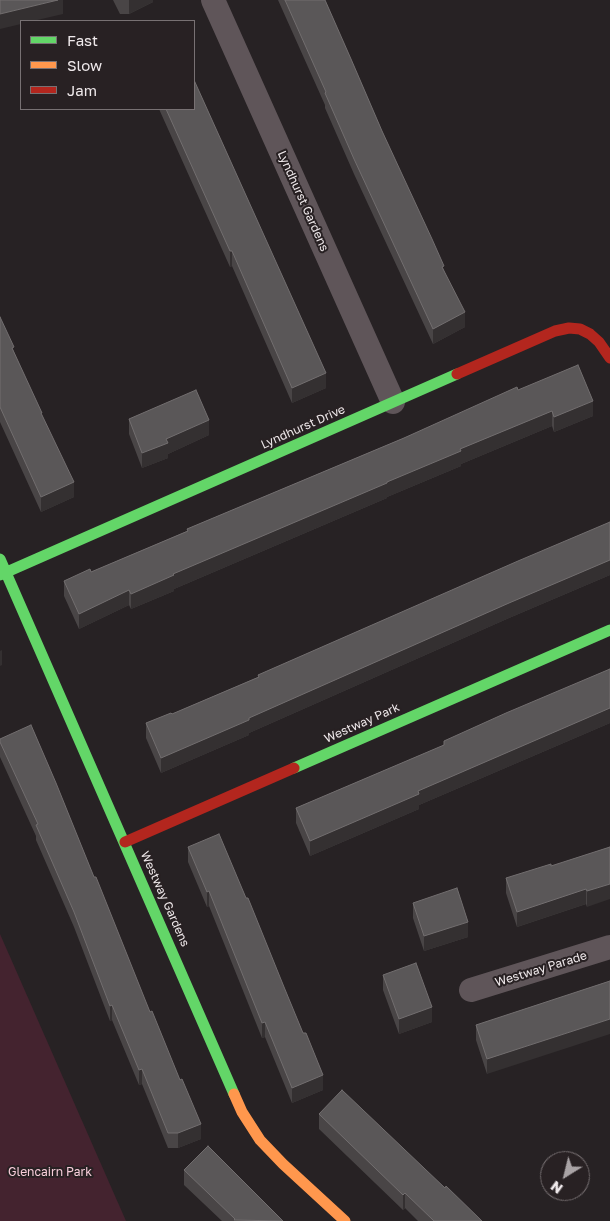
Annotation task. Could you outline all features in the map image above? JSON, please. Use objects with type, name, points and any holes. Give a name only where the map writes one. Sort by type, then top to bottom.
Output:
[{"type":"street","name":"Lyndhurst Gardens","points":[[213,0],[393,402]]},
{"type":"street","name":"Lyndhurst Drive","points":[[3,573],[555,331],[569,328],[580,329],[590,334],[599,342],[610,358]]},
{"type":"street","name":"Westway Gardens","points":[[0,559],[3,573],[125,842],[242,1112],[260,1140],[277,1158],[346,1221]]},
{"type":"street","name":"Westway Park","points":[[125,842],[610,630]]},
{"type":"street","name":"Westway Parade","points":[[471,990],[610,947]]},
{"type":"green space","name":"Glencairn Park","points":[[0,934],[126,1221],[0,1221]]},
{"type":"building","points":[[0,0],[58,0],[0,14]]},
{"type":"building","points":[[285,0],[325,0],[444,266],[442,267],[465,312],[433,329],[354,159]]},
{"type":"building","points":[[195,82],[326,373],[292,388],[232,251],[230,251],[166,110],[195,110]]},
{"type":"building","points":[[0,317],[41,413],[74,482],[41,497],[0,407]]},
{"type":"building","points":[[578,365],[593,401],[554,417],[552,411],[460,449],[461,451],[173,574],[131,594],[129,590],[79,614],[64,581],[90,569],[91,572],[188,531],[187,529],[404,438],[517,387],[518,390]]},
{"type":"building","points":[[196,390],[209,420],[166,439],[168,443],[142,453],[129,419]]},
{"type":"building","points":[[610,522],[610,560],[161,758],[146,723],[259,677],[258,675]]},
{"type":"building","points":[[610,669],[610,708],[418,791],[419,794],[310,841],[296,808],[444,745],[444,741]]},
{"type":"building","points":[[31,725],[94,877],[96,877],[150,1012],[152,1011],[180,1080],[182,1079],[201,1124],[178,1133],[168,1133],[142,1069],[139,1070],[112,1005],[110,1006],[74,912],[36,825],[38,824],[0,742],[0,739]]},
{"type":"building","points":[[219,834],[246,898],[248,898],[303,1033],[306,1033],[323,1075],[292,1088],[265,1022],[262,1023],[209,891],[207,892],[188,847]]},
{"type":"building","points":[[610,847],[610,884],[587,891],[586,889],[517,912],[506,878]]},
{"type":"building","points":[[457,888],[468,922],[424,936],[413,903]]},
{"type":"building","points":[[416,963],[432,1007],[399,1019],[383,975]]},
{"type":"building","points":[[610,981],[610,1019],[487,1059],[476,1025]]},
{"type":"building","points":[[342,1090],[482,1221],[434,1221],[405,1193],[403,1195],[319,1114]]},
{"type":"building","points":[[208,1146],[283,1221],[234,1220],[184,1170]]},
{"type":"traffic: fast","points":[[0,575],[457,374]]},
{"type":"traffic: fast","points":[[0,559],[234,1094]]},
{"type":"traffic: fast","points":[[294,768],[610,630]]},
{"type":"traffic: slow","points":[[234,1094],[242,1112],[260,1140],[283,1164],[345,1221]]},
{"type":"traffic: jam","points":[[457,374],[555,331],[569,328],[580,329],[590,334],[599,342],[610,358]]},
{"type":"traffic: jam","points":[[125,842],[294,768]]}]
